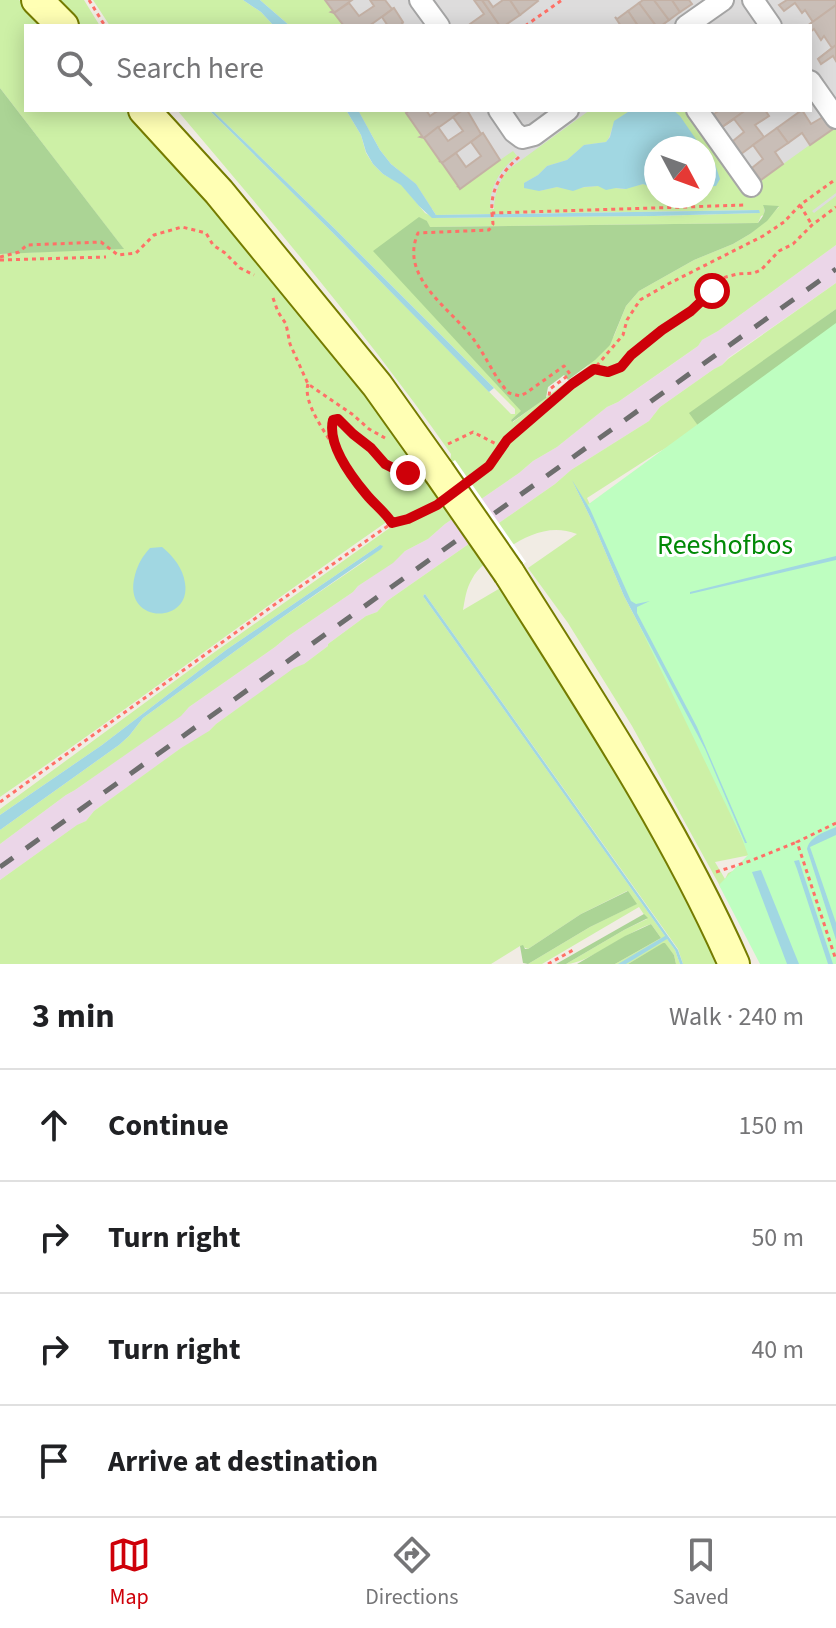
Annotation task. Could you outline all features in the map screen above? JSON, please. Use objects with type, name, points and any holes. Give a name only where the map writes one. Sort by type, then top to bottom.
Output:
[{"type":"main road","points":[[37,0],[61,24]]},
{"type":"main road","points":[[146,112],[219,192],[377,385],[509,573],[657,812],[716,923],[734,964]]},
{"type":"street","points":[[420,0],[438,24]]},
{"type":"street","points":[[689,24],[723,0]]},
{"type":"street","points":[[753,0],[770,24]]},
{"type":"street","points":[[812,84],[836,118]]},
{"type":"street","points":[[500,112],[522,138],[534,135],[565,112]]},
{"type":"street","points":[[698,112],[751,186]]},
{"type":"path","points":[[89,0],[104,24]]},
{"type":"path","points":[[528,24],[562,0]]},
{"type":"path","points":[[522,138],[520,156],[505,170],[494,191],[493,224],[489,230],[418,233],[414,241],[413,259],[422,281],[471,336],[509,393],[520,396],[564,366],[570,374],[550,389],[548,404]]},
{"type":"path","points":[[468,482],[489,466],[507,440],[594,369],[623,335],[627,320],[640,300],[763,236],[836,179]]},
{"type":"path","points":[[492,216],[747,205],[751,186]]},
{"type":"path","points":[[800,205],[812,225]]},
{"type":"path","points":[[594,369],[608,372],[621,367],[641,347],[699,305],[712,291],[715,280],[761,270],[779,251],[793,244],[836,207]]},
{"type":"path","points":[[0,259],[19,252],[27,245],[101,242],[118,255],[131,255],[154,235],[182,227],[206,233],[213,245],[240,268],[257,276]]},
{"type":"path","points":[[0,259],[106,257]]},
{"type":"path","points":[[270,289],[308,384],[390,441]]},
{"type":"path","points":[[308,384],[306,390],[316,417],[365,493],[392,523]]},
{"type":"path","points":[[334,445],[331,426],[333,420],[338,419],[385,464],[403,473],[431,462],[473,432],[502,447]]},
{"type":"path","points":[[0,802],[392,523],[437,505]]},
{"type":"path","points":[[708,875],[797,842],[836,823]]},
{"type":"path","points":[[797,842],[836,960]]},
{"type":"path","points":[[548,964],[575,949]]},
{"type":"shaded area","points":[[274,0],[836,0],[836,245],[788,205],[716,205],[716,136],[644,136],[644,206],[427,209],[355,112],[812,112],[812,24],[292,24]]},
{"type":"shaded area","points":[[836,245],[836,283],[660,407],[649,421],[571,470],[0,880],[0,844]]},
{"type":"green space","points":[[0,0],[19,0],[48,24],[24,24],[24,112],[133,112],[461,480],[159,112],[169,112],[303,272],[450,463],[451,454],[386,365],[179,112],[211,112],[511,414],[515,414],[515,409],[214,112],[347,112],[373,164],[401,184],[425,213],[435,218],[760,213],[758,210],[436,215],[416,184],[391,164],[380,150],[359,112],[405,112],[460,188],[513,151],[517,156],[497,180],[491,194],[490,209],[494,209],[498,188],[509,169],[587,112],[628,112],[616,121],[606,142],[584,145],[567,160],[547,166],[524,183],[539,191],[557,187],[598,186],[623,189],[643,184],[644,208],[716,208],[716,146],[734,171],[730,175],[743,193],[836,126],[836,193],[812,211],[814,213],[836,196],[836,245],[0,844],[0,830],[119,745],[143,718],[365,561],[380,545],[226,650],[102,745],[0,815],[0,809],[391,527],[443,503],[439,498],[422,511],[388,521],[0,797],[0,254],[123,248],[0,88]],"holes":[[[764,206],[779,207],[750,234],[694,260],[639,291],[626,306],[614,336],[588,366],[513,422],[511,420],[522,411],[374,251],[427,221],[429,227],[758,223],[764,215]]]},
{"type":"green space","points":[[53,0],[84,0],[99,24],[75,24]]},
{"type":"green space","points":[[93,0],[243,0],[272,24],[109,24]]},
{"type":"green space","points":[[260,0],[325,0],[343,24],[288,24]]},
{"type":"green space","points":[[0,88],[124,249],[0,254]]},
{"type":"green space","points":[[675,112],[691,112],[709,136],[693,136]]},
{"type":"green space","points":[[763,205],[779,206],[767,221],[750,234],[694,260],[639,291],[626,306],[610,345],[568,380],[564,375],[548,387],[546,398],[512,422],[521,411],[373,251],[419,217],[427,221],[430,227],[758,223],[764,213]]},
{"type":"green space","points":[[836,283],[836,309],[690,414],[720,419],[657,453],[587,498],[750,855],[715,862],[725,879],[728,873],[740,868],[836,964],[721,888],[632,726],[568,623],[528,568],[577,534],[556,530],[527,537],[484,564],[470,583],[463,610],[502,587],[625,777],[722,964],[683,964],[678,949],[425,594],[423,596],[675,950],[680,964],[676,964],[674,955],[664,943],[628,964],[615,964],[661,938],[651,924],[585,959],[566,964],[647,919],[639,907],[542,964],[528,964],[636,904],[627,891],[581,914],[528,949],[520,946],[491,964],[0,964],[0,880],[571,470],[649,421],[660,407]],"holes":[[[573,482],[600,531],[645,636]]]},
{"type":"green space","points":[[836,309],[836,328],[699,427],[689,413]]},
{"type":"green space","name":"Reeshofbos","points":[[836,323],[836,964],[760,964],[719,885],[748,855],[741,836],[629,604],[586,506]]},
{"type":"green space","points":[[628,891],[637,904],[590,927],[528,964],[523,963],[520,946],[528,949],[581,914]]},
{"type":"green space","points":[[644,914],[648,918],[566,964],[556,964]]},
{"type":"green space","points":[[651,924],[661,938],[615,964],[577,964],[625,936]]},
{"type":"green space","points":[[663,943],[674,955],[676,964],[628,964]]},
{"type":"water","points":[[243,0],[260,0],[288,24],[272,24]]},
{"type":"water","points":[[211,112],[335,229],[494,388],[489,392]]},
{"type":"water","points":[[347,112],[359,112],[380,150],[391,164],[416,184],[436,215],[759,210],[760,213],[432,218],[401,185],[373,164]]},
{"type":"water","points":[[628,112],[675,112],[694,136],[644,136],[644,184],[606,190],[598,186],[584,187],[573,191],[557,187],[539,191],[524,188],[524,183],[547,166],[567,160],[584,145],[606,142],[614,121]]},
{"type":"water","points":[[572,480],[590,509],[631,601],[636,604],[650,601],[637,607],[637,613],[697,727],[747,843],[705,749],[624,596]]},
{"type":"water","points":[[380,545],[383,546],[381,549],[143,718],[119,745],[0,830],[0,815],[102,745],[226,650]]},
{"type":"water","points":[[162,547],[174,558],[182,572],[184,597],[169,612],[157,614],[147,611],[138,603],[133,591],[139,564],[150,548]]},
{"type":"water","points":[[836,556],[836,560],[690,594],[690,592]]},
{"type":"water","points":[[425,594],[678,950],[683,964],[680,964],[667,939],[626,964],[618,964],[665,936],[423,596]]},
{"type":"water","points":[[836,827],[836,835],[810,847],[836,923],[836,940],[807,849],[815,838]]},
{"type":"water","points":[[799,860],[833,964],[828,964],[794,861]]},
{"type":"water","points":[[761,870],[799,964],[787,964],[752,872]]},
{"type":"pier","points":[[455,460],[526,562],[498,581],[428,480]]},
{"type":"building","points":[[325,0],[352,0],[334,13]]},
{"type":"building","points":[[370,0],[385,0],[394,8],[372,24],[342,24],[334,13],[349,3],[359,16],[374,6]]},
{"type":"building","points":[[474,0],[482,0],[499,24],[470,24],[484,14]]},
{"type":"building","points":[[482,0],[488,0],[493,7],[503,0],[510,0],[520,15],[507,24],[499,24]]},
{"type":"building","points":[[510,0],[537,0],[538,1],[520,15]]},
{"type":"building","points":[[654,0],[669,20],[664,24],[655,24],[639,3]]},
{"type":"building","points":[[654,0],[672,0],[680,12],[669,20]]},
{"type":"building","points":[[672,0],[689,0],[692,4],[680,12]]},
{"type":"building","points":[[787,0],[836,0],[836,5],[813,22],[805,10],[802,13],[795,3],[784,11],[779,5]]},
{"type":"building","points":[[639,3],[655,24],[637,24],[628,11]]},
{"type":"building","points":[[836,5],[836,45],[818,59],[832,48],[824,36],[821,40],[814,29],[812,30],[810,24]]},
{"type":"building","points":[[394,8],[403,24],[387,24],[382,17]]},
{"type":"building","points":[[628,11],[637,24],[620,24],[615,17],[617,19]]},
{"type":"building","points":[[836,45],[836,61],[833,56],[821,64],[818,59]]},
{"type":"building","points":[[427,112],[430,116],[436,112],[460,112],[424,138],[420,137],[406,113]]},
{"type":"building","points":[[460,112],[468,112],[483,133],[442,163],[424,138],[438,127],[448,141],[463,131],[453,117]]},
{"type":"building","points":[[717,112],[744,112],[722,127],[714,114]]},
{"type":"building","points":[[743,112],[766,112],[769,116],[755,125],[764,137],[741,154],[733,141],[744,132],[734,119],[722,127]]},
{"type":"building","points":[[803,112],[811,124],[823,117],[833,129],[810,145],[802,133],[788,143],[777,128]]},
{"type":"building","points":[[777,128],[788,143],[775,152],[783,164],[761,180],[752,168],[763,159],[753,145]]},
{"type":"building","points":[[483,133],[500,160],[460,189],[442,163],[456,153],[466,167],[481,156],[471,142]]},
{"type":"railway","points":[[0,867],[836,269]]},
{"type":"route","points":[[408,473],[385,464],[344,423],[333,420],[334,445],[365,493],[392,523],[408,519],[437,505],[489,466],[507,440],[572,384],[594,369],[615,371],[712,291]]}]
